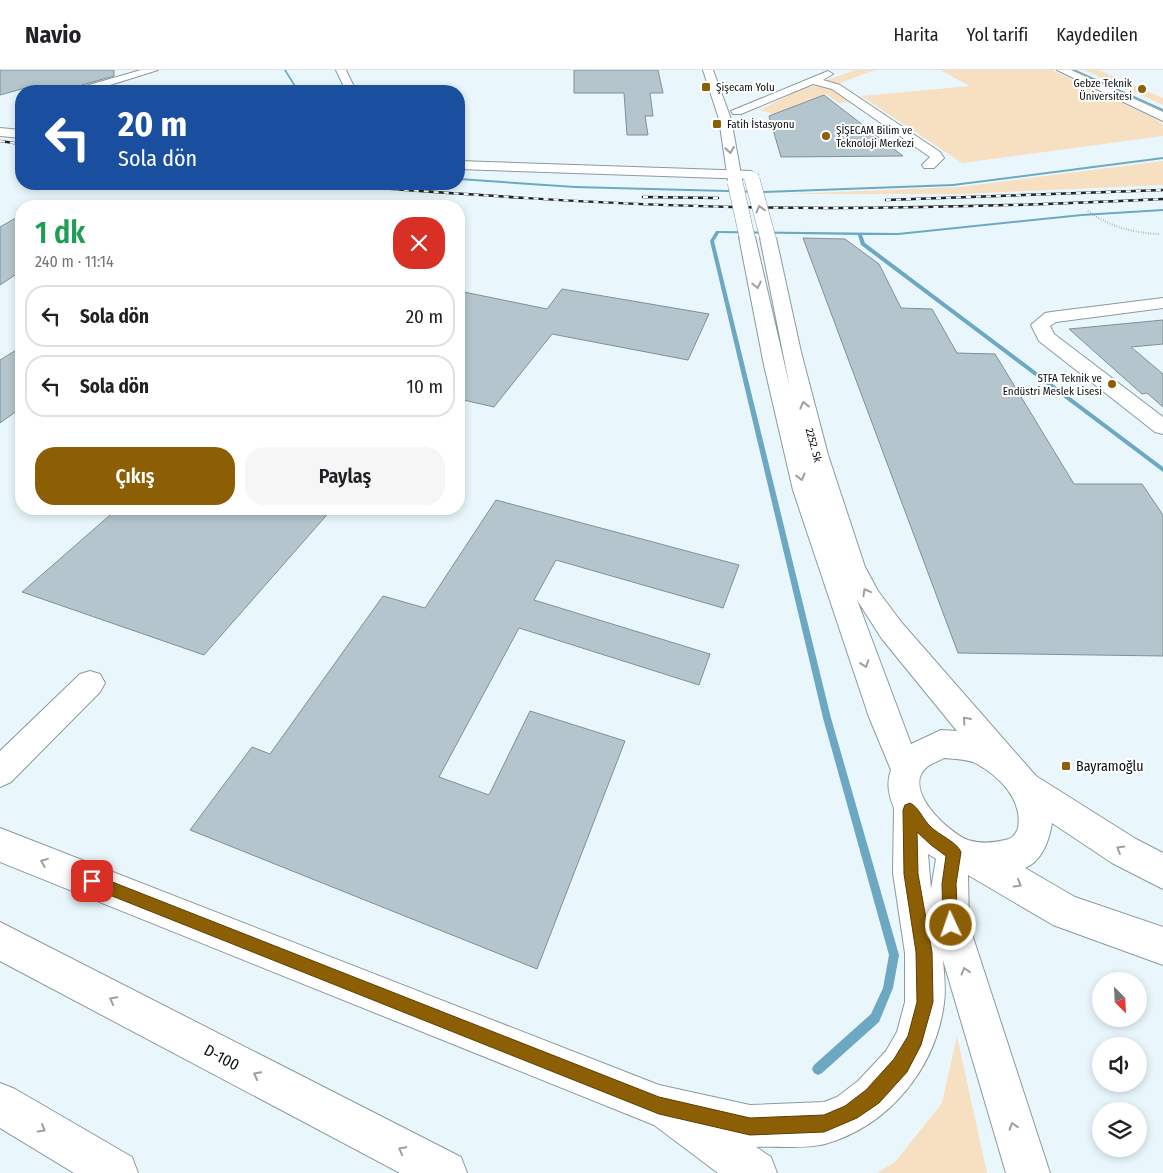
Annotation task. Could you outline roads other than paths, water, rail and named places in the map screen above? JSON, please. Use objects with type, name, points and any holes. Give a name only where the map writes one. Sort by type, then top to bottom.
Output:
[{"type":"main road","points":[[100,85],[153,70]]},
{"type":"main road","points":[[341,70],[348,85]]},
{"type":"main road","name":"2252. Sk","points":[[708,70],[725,119],[734,177],[758,238],[791,352],[817,455],[852,568],[869,598],[892,631],[964,718],[1018,778]]},
{"type":"main road","points":[[732,96],[738,117],[811,80],[840,70]]},
{"type":"main road","points":[[1062,70],[1163,117]]},
{"type":"main road","points":[[811,80],[836,87],[935,155],[937,158],[929,165]]},
{"type":"main road","points":[[0,132],[15,133]]},
{"type":"main road","points":[[465,165],[734,177]]},
{"type":"main road","name":"2252. Sk","points":[[734,177],[751,174],[774,364],[805,490],[884,717],[906,768]]},
{"type":"main road","points":[[1163,303],[1051,317],[1040,325],[1046,336],[1163,427]]},
{"type":"main road","points":[[0,772],[90,683]]},
{"type":"main road","points":[[1163,872],[1124,851],[1018,778],[994,757],[976,749],[941,744],[920,752],[906,768],[904,782],[905,798],[920,826],[936,841],[1066,912],[1163,946]]},
{"type":"main road","points":[[965,856],[998,861],[1018,854],[1030,842],[1036,825],[1034,806],[1018,778]]},
{"type":"main road","points":[[0,845],[659,1106],[750,1126],[824,1123],[851,1112],[873,1096],[900,1066],[916,1039],[925,1002],[924,952],[911,874],[910,810]]},
{"type":"main road","points":[[965,856],[949,884],[951,925],[1028,1173]]},
{"type":"main road","name":"D-100","points":[[0,941],[445,1173]]},
{"type":"main road","points":[[0,1104],[116,1173]]},
{"type":"main road","points":[[659,1106],[755,1173]]},
{"type":"waterway","points":[[285,70],[294,85]]},
{"type":"waterway","points":[[1074,70],[1163,110]]},
{"type":"waterway","points":[[465,179],[575,187],[764,192],[953,185],[1163,158]]},
{"type":"waterway","points":[[859,234],[898,234],[1082,215],[1163,210]]},
{"type":"waterway","points":[[818,1069],[875,1018],[888,988],[894,955],[827,718],[712,241],[718,232],[859,234]]},
{"type":"waterway","points":[[859,234],[863,244],[1163,470]]},
{"type":"railway","points":[[0,141],[15,143]]},
{"type":"railway","points":[[407,190],[579,201],[733,207],[948,207],[1163,199]]},
{"type":"railway","points":[[886,200],[1163,190]]},
{"type":"railway","points":[[643,197],[718,198]]},
{"type":"place","name":"Şişecam Yolu","points":[[706,87]]},
{"type":"place","name":"Gebze Teknik Üniversitesi","points":[[1142,89]]},
{"type":"place","name":"Fatih İstasyonu","points":[[717,124]]},
{"type":"place","name":"ŞİŞECAM Bilim ve Teknoloji Merkezi","points":[[826,136]]},
{"type":"place","name":"STFA Teknik ve Endüstri Meslek Lisesi","points":[[1112,384]]},
{"type":"place","name":"Bayramoğlu","points":[[1066,766]]}]
